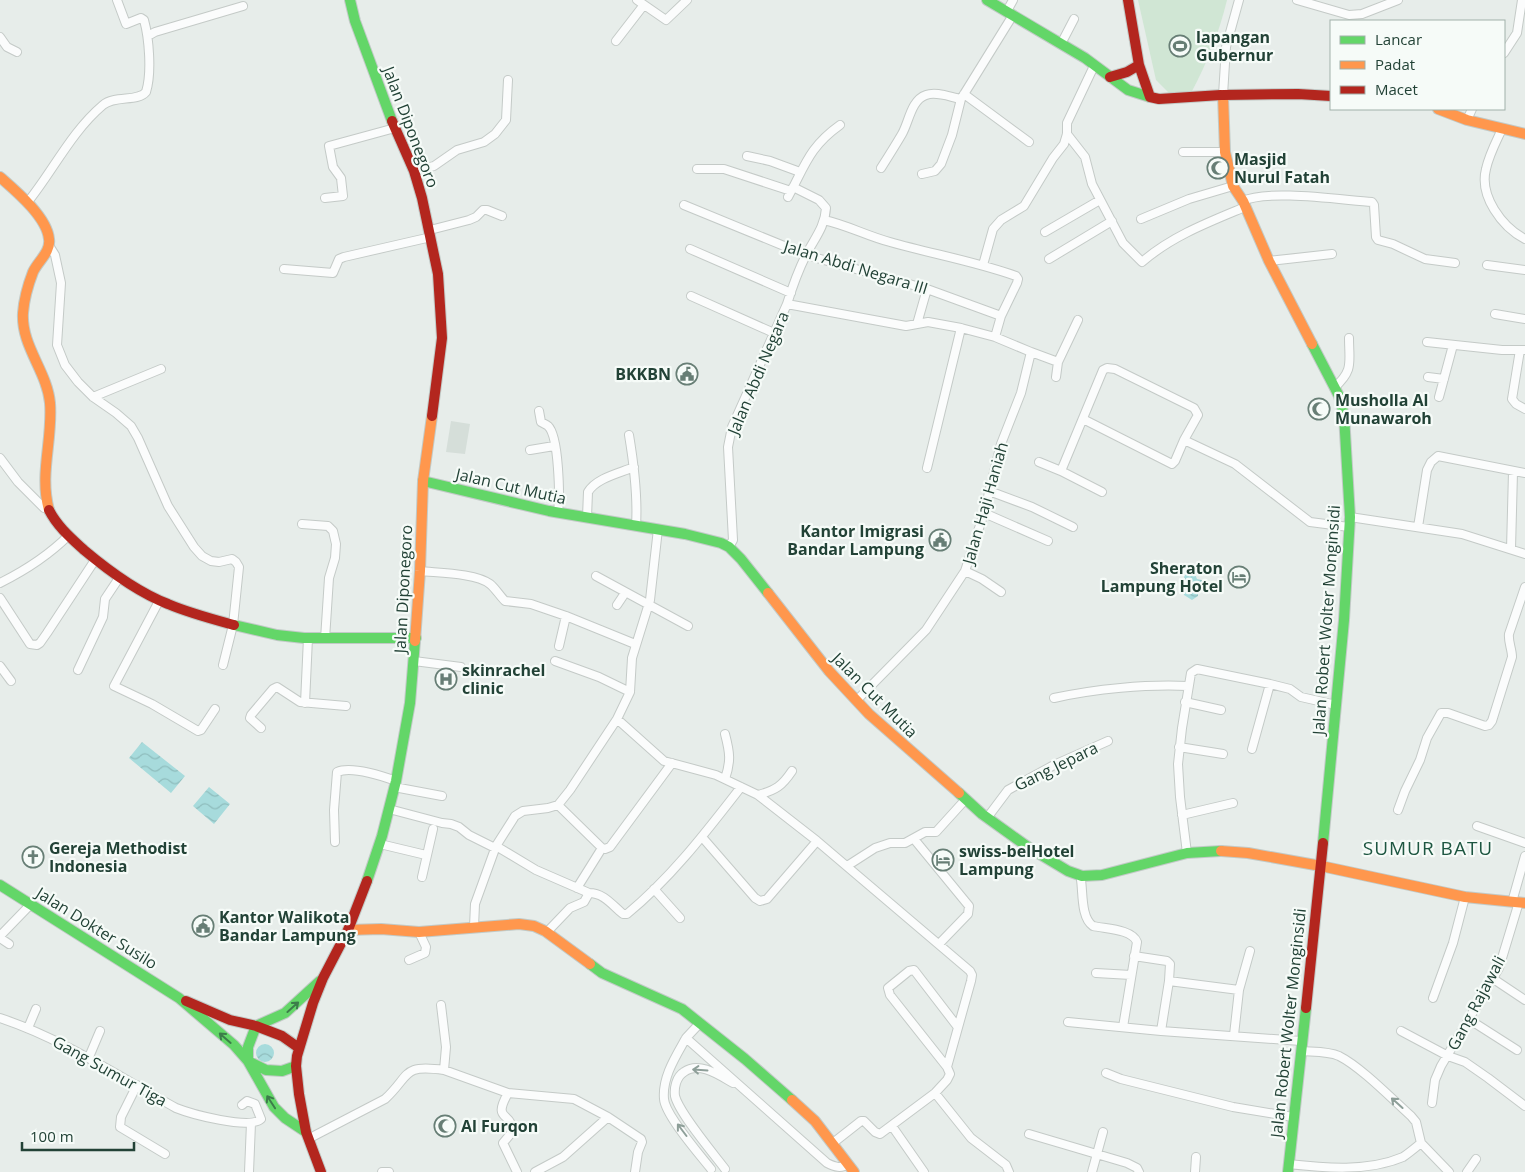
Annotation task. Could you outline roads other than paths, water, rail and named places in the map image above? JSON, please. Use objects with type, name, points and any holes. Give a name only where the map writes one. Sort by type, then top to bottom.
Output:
[{"type":"main road","name":"Jalan Diponegoro","points":[[321,1172],[307,1135],[296,1066],[299,1048],[313,1004],[323,978],[348,930],[380,844],[395,784],[410,703],[420,571],[423,481],[442,338],[438,274],[430,233],[414,171],[395,128],[355,21],[350,0]]},
{"type":"main road","points":[[987,0],[1085,58],[1128,90],[1150,97],[1160,99],[1223,95],[1298,94],[1330,96]]},
{"type":"main road","points":[[1128,0],[1139,65],[1150,97]]},
{"type":"main road","points":[[1110,77],[1127,72],[1139,65]]},
{"type":"main road","name":"Jalan Robert Wolter Monginsidi","points":[[1223,95],[1225,152],[1234,186],[1269,261],[1334,388],[1342,406],[1346,425],[1350,522],[1344,620],[1321,866],[1288,1168]]},
{"type":"main road","points":[[1441,110],[1468,120],[1525,134]]},
{"type":"main road","points":[[0,177],[27,203],[44,224],[49,236],[50,247],[38,264],[29,284],[23,316],[28,345],[48,389],[51,412],[45,486],[48,508],[69,535],[95,560],[120,578],[159,601],[234,626],[288,637],[416,638]]},
{"type":"main road","name":"Jalan Cut Mutia","points":[[423,481],[558,512],[658,529],[721,543],[740,559],[829,672],[888,732],[987,818],[1051,862],[1068,871],[1082,876],[1102,875],[1187,853],[1248,852],[1465,897],[1519,902]]},
{"type":"main road","name":"Jalan Dokter Susilo","points":[[0,884],[179,998],[234,1045],[248,1061],[266,1070],[282,1072],[296,1066]]},
{"type":"main road","points":[[348,930],[381,929],[419,932],[474,926],[520,924],[534,926],[547,932],[602,973],[682,1009],[815,1121],[851,1168]]},
{"type":"main road","points":[[307,1135],[284,1118],[274,1107],[248,1061],[248,1047],[256,1026],[285,1013],[323,978]]},
{"type":"main road","name":"Jalan Dokter Susilo","points":[[179,998],[230,1020],[256,1026],[282,1036],[299,1048]]},
{"type":"street","points":[[27,203],[52,170],[70,141],[103,105],[111,100],[141,96],[148,87],[148,36],[143,19],[126,24],[117,0]]},
{"type":"street","points":[[616,42],[640,3],[666,20],[687,0]]},
{"type":"street","points":[[922,174],[934,171],[941,164],[952,135],[962,96],[1010,13],[1013,0]]},
{"type":"street","points":[[1223,95],[1226,47],[1239,0]]},
{"type":"street","points":[[1297,0],[1349,15],[1362,14],[1398,0]]},
{"type":"street","points":[[1505,51],[1517,33],[1522,0]]},
{"type":"street","points":[[148,36],[155,32],[243,6]]},
{"type":"street","points":[[1061,44],[1074,19]]},
{"type":"street","points":[[0,37],[7,47],[17,52]]},
{"type":"street","points":[[983,265],[994,229],[1001,220],[1024,206],[1053,158],[1064,144],[1067,134],[1067,123],[1094,66]]},
{"type":"street","points":[[414,171],[434,166],[457,150],[484,142],[495,134],[506,120],[508,80]]},
{"type":"street","points":[[881,168],[901,136],[914,106],[924,95],[932,93],[962,96],[1029,142]]},
{"type":"street","points":[[1468,120],[1472,110]]},
{"type":"street","points":[[790,192],[818,143],[840,125]]},
{"type":"street","points":[[325,198],[343,196],[341,178],[333,167],[329,146],[395,128]]},
{"type":"street","points":[[1502,129],[1486,167],[1484,183],[1491,203],[1499,217],[1513,232],[1525,239]]},
{"type":"street","points":[[1067,134],[1085,157],[1092,184],[1123,243],[1142,262],[1156,250],[1181,235],[1244,204],[1249,198],[1271,195],[1372,202],[1374,205],[1376,237],[1378,240],[1394,244],[1425,259],[1455,263]]},
{"type":"street","points":[[1183,152],[1225,152]]},
{"type":"street","points":[[747,156],[770,161],[800,172]]},
{"type":"street","points":[[697,169],[724,169],[824,204],[826,208],[821,231],[806,255],[788,304]]},
{"type":"street","points":[[1141,219],[1189,199],[1234,186]]},
{"type":"street","points":[[1045,232],[1100,200]]},
{"type":"street","name":"Jalan Abdi Negara III","points":[[684,205],[806,255],[927,289],[1001,316]]},
{"type":"street","points":[[284,270],[333,273],[339,260],[344,257],[469,220],[476,217],[483,210],[502,216]]},
{"type":"street","points":[[824,220],[893,243],[983,265],[1016,276],[1018,278],[1017,283],[1001,316],[995,337]]},
{"type":"street","points":[[1049,259],[1112,221]]},
{"type":"street","points":[[50,247],[55,254],[61,283],[57,320],[57,345],[65,365],[93,397],[131,426],[168,506],[194,547],[202,556],[211,561],[219,562],[232,559],[239,567],[234,626],[223,665]]},
{"type":"street","points":[[690,249],[791,293]]},
{"type":"street","points":[[1269,261],[1332,254]]},
{"type":"street","points":[[1487,265],[1525,270]]},
{"type":"street","points":[[918,324],[927,289]]},
{"type":"street","points":[[691,296],[774,333]]},
{"type":"street","name":"Jalan Abdi Negara","points":[[729,548],[734,540],[728,446],[732,427],[788,304],[906,326],[928,322],[961,328],[995,337],[1031,355],[1058,362]]},
{"type":"street","points":[[1495,314],[1525,319]]},
{"type":"street","points":[[1056,377],[1058,362],[1078,320]]},
{"type":"street","points":[[927,468],[961,328]]},
{"type":"street","points":[[1334,388],[1348,373],[1348,338]]},
{"type":"street","points":[[1427,342],[1522,350],[1512,399],[1516,404],[1525,409]]},
{"type":"street","points":[[1439,397],[1452,345]]},
{"type":"street","name":"Jalan Haji Haniah","points":[[856,701],[926,630],[965,570],[984,513],[1001,444],[1021,393],[1031,355]]},
{"type":"street","points":[[1060,471],[1103,370],[1107,368],[1115,369],[1194,408],[1198,415],[1184,440],[1174,464],[1169,464],[1083,419]]},
{"type":"street","points":[[93,397],[161,369]]},
{"type":"street","points":[[1428,377],[1444,379]]},
{"type":"street","points":[[539,411],[542,422],[549,427],[559,471],[558,512]]},
{"type":"street","points":[[629,435],[638,502],[636,526]]},
{"type":"street","points":[[1184,440],[1239,466],[1310,522],[1350,522],[1418,527],[1462,534],[1525,554]]},
{"type":"street","points":[[530,450],[554,446]]},
{"type":"street","points":[[1418,527],[1427,470],[1431,462],[1438,456],[1525,473]]},
{"type":"street","points":[[0,458],[18,482],[44,508],[48,508]]},
{"type":"street","points":[[1039,462],[1102,492]]},
{"type":"street","points":[[587,517],[588,492],[590,488],[596,483],[634,467]]},
{"type":"street","points":[[1510,549],[1513,472]]},
{"type":"street","points":[[989,491],[1032,507],[1073,527]]},
{"type":"street","points":[[984,513],[1048,541]]},
{"type":"street","points":[[302,524],[328,526],[332,528],[335,535],[335,558],[329,578],[325,638]]},
{"type":"street","points":[[474,926],[475,904],[496,847],[515,816],[523,812],[558,805],[618,719],[630,692],[632,658],[635,644],[650,600],[658,529]]},
{"type":"street","points":[[0,583],[23,572],[49,554],[69,535]]},
{"type":"street","points":[[0,598],[30,644],[37,645],[95,560]]},
{"type":"street","points":[[965,570],[1001,592]]},
{"type":"street","points":[[420,571],[468,576],[485,581],[505,601],[531,604],[635,644]]},
{"type":"street","points":[[596,576],[648,606],[688,626]]},
{"type":"street","points":[[78,670],[103,617],[105,599],[120,578]]},
{"type":"street","points":[[1398,810],[1404,791],[1420,760],[1426,738],[1441,713],[1448,713],[1485,726],[1489,725],[1492,721],[1512,657],[1512,648],[1509,640],[1510,634],[1525,587]]},
{"type":"street","points":[[617,605],[625,593]]},
{"type":"street","points":[[159,601],[114,686],[152,704],[198,731],[201,730],[215,710]]},
{"type":"street","points":[[559,646],[566,616]]},
{"type":"street","points":[[305,703],[308,638]]},
{"type":"street","points":[[414,661],[461,667]]},
{"type":"street","points":[[554,661],[599,677],[630,692]]},
{"type":"street","points":[[0,666],[11,681]]},
{"type":"street","points":[[1187,853],[1178,764],[1191,673],[1197,669],[1270,684],[1290,689],[1301,697],[1336,705]]},
{"type":"street","points":[[1252,749],[1270,684]]},
{"type":"street","points":[[1054,698],[1090,692],[1159,686],[1188,686]]},
{"type":"street","points":[[261,728],[250,718],[273,688],[280,688],[294,700],[305,703],[346,706]]},
{"type":"street","points":[[1186,702],[1222,710]]},
{"type":"street","points":[[618,719],[664,761],[716,775],[758,795],[817,841],[970,971],[972,974],[947,1067]]},
{"type":"street","points":[[724,734],[730,756],[725,779]]},
{"type":"street","name":"Gang Jepara","points":[[987,818],[1008,790],[1049,767],[1108,740]]},
{"type":"street","points":[[1179,747],[1223,754]]},
{"type":"street","points":[[558,805],[605,849],[610,847],[672,763]]},
{"type":"street","points":[[335,842],[336,774],[339,771],[374,774],[395,784],[442,796]]},
{"type":"street","points":[[758,795],[771,791],[783,784],[792,771]]},
{"type":"street","points":[[389,809],[451,824],[530,867],[588,893],[596,893],[603,896],[625,915],[654,889],[702,837],[741,786]]},
{"type":"street","points":[[847,866],[875,848],[905,843],[924,832],[936,832],[965,800]]},
{"type":"street","points":[[1182,815],[1233,803]]},
{"type":"street","points":[[1477,826],[1525,843]]},
{"type":"street","points":[[422,877],[434,829]]},
{"type":"street","points":[[702,837],[760,902],[767,899],[817,841]]},
{"type":"street","points":[[914,839],[969,906],[968,914],[939,944]]},
{"type":"street","points":[[380,844],[426,856]]},
{"type":"street","points":[[577,888],[602,848]]},
{"type":"street","name":"Gang Rajawali","points":[[1432,1103],[1435,1080],[1441,1066],[1470,1020],[1499,968],[1519,902],[1525,856]]},
{"type":"street","points":[[1082,876],[1085,911],[1090,924],[1133,936],[1137,942],[1124,1026]]},
{"type":"street","points":[[654,889],[680,918]]},
{"type":"street","points":[[547,932],[570,908],[584,902],[588,893]]},
{"type":"street","points":[[1434,998],[1453,943],[1465,897]]},
{"type":"street","points":[[9,944],[0,937],[32,904]]},
{"type":"street","points":[[409,960],[425,953],[426,947],[419,932]]},
{"type":"street","points":[[1234,1035],[1239,990],[1250,951]]},
{"type":"street","points":[[1134,956],[1167,961],[1170,964],[1169,981],[1160,1031]]},
{"type":"street","points":[[832,1144],[861,1121],[864,1121],[874,1132],[880,1134],[935,1093],[949,1077],[950,1074],[947,1067],[890,995],[888,988],[909,971],[914,970],[958,1026]]},
{"type":"street","points":[[1096,973],[1131,975]]},
{"type":"street","points":[[1492,978],[1525,1000]]},
{"type":"street","points":[[1169,981],[1239,990]]},
{"type":"street","points":[[442,1005],[446,1047],[444,1070]]},
{"type":"street","points":[[28,1028],[36,1008]]},
{"type":"street","name":"Gang Sumur Tiga","points":[[0,1018],[28,1028],[89,1057],[163,1101],[188,1113],[251,1123]]},
{"type":"street","points":[[1470,1020],[1518,1050]]},
{"type":"street","points":[[1068,1022],[1160,1031],[1234,1035],[1301,1046],[1339,1056],[1356,1068],[1416,1122],[1421,1143],[1449,1172]]},
{"type":"street","points":[[700,1023],[686,1038],[672,1063],[664,1088],[664,1101],[668,1112],[709,1170],[717,1167],[728,1171]]},
{"type":"street","points":[[89,1057],[100,1031]]},
{"type":"street","points":[[1401,1031],[1448,1056],[1465,1062],[1525,1106]]},
{"type":"street","points":[[686,1038],[827,1163],[835,1167],[851,1168]]},
{"type":"street","points":[[307,1135],[385,1099],[393,1092],[406,1073],[412,1070],[434,1068],[508,1093],[574,1099],[608,1117],[641,1138],[642,1142],[638,1152],[635,1172]]},
{"type":"street","points":[[728,1171],[678,1103],[675,1095],[677,1079],[685,1070],[700,1068],[712,1071],[744,1088]]},
{"type":"street","points":[[1106,1073],[1130,1081],[1233,1107],[1293,1117]]},
{"type":"street","points":[[137,1085],[121,1116],[120,1127],[165,1154]]},
{"type":"street","points":[[508,1093],[500,1109],[502,1115],[512,1126],[512,1131],[503,1143],[517,1172]]},
{"type":"street","points":[[935,1093],[966,1133],[1006,1165],[1009,1172]]},
{"type":"street","points":[[242,1104],[247,1102],[254,1104],[261,1119],[258,1122],[251,1123],[249,1172]]},
{"type":"street","points":[[535,1172],[563,1157],[608,1117]]},
{"type":"street","points":[[892,1126],[924,1172]]},
{"type":"street","points":[[1092,1172],[1103,1132]]},
{"type":"street","points":[[1029,1134],[1127,1163],[1140,1172]]},
{"type":"street","points":[[1288,1168],[1368,1170],[1387,1165],[1402,1158],[1421,1143]]},
{"type":"street","points":[[1195,1172],[1196,1157]]},
{"type":"street","points":[[1467,1172],[1476,1159]]},
{"type":"street","points":[[382,1172],[388,1172]]},
{"type":"water","points":[[1188,571],[1194,572],[1197,579],[1208,583],[1207,590],[1198,590],[1198,596],[1192,600],[1184,595],[1183,592],[1187,586],[1184,577]]},
{"type":"water","points":[[142,742],[185,776],[171,793],[129,758]]},
{"type":"water","points":[[209,787],[230,804],[214,824],[193,806]]},
{"type":"water","points":[[265,1044],[271,1047],[274,1053],[271,1059],[265,1062],[259,1059],[256,1053],[259,1047]]},
{"type":"place","name":"lapangan Gubernur","points":[[1180,46]]},
{"type":"place","name":"Masjid Nurul Fatah","points":[[1218,168]]},
{"type":"place","name":"BKKBN","points":[[687,374]]},
{"type":"place","name":"Musholla Al Munawaroh","points":[[1319,409]]},
{"type":"place","name":"Kantor Imigrasi Bandar Lampung","points":[[940,540]]},
{"type":"place","name":"Sheraton Lampung Hotel","points":[[1239,577]]},
{"type":"place","name":"skinrachel clinic","points":[[446,679]]},
{"type":"place","name":"Gereja Methodist Indonesia","points":[[33,857]]},
{"type":"place","name":"swiss-belHotel Lampung","points":[[943,860]]},
{"type":"place","name":"Kantor Walikota Bandar Lampung","points":[[203,926]]},
{"type":"place","name":"Al Furqon","points":[[445,1126]]},
{"type":"district","name":"SUMUR BATU","points":[[1428,848]]}]
